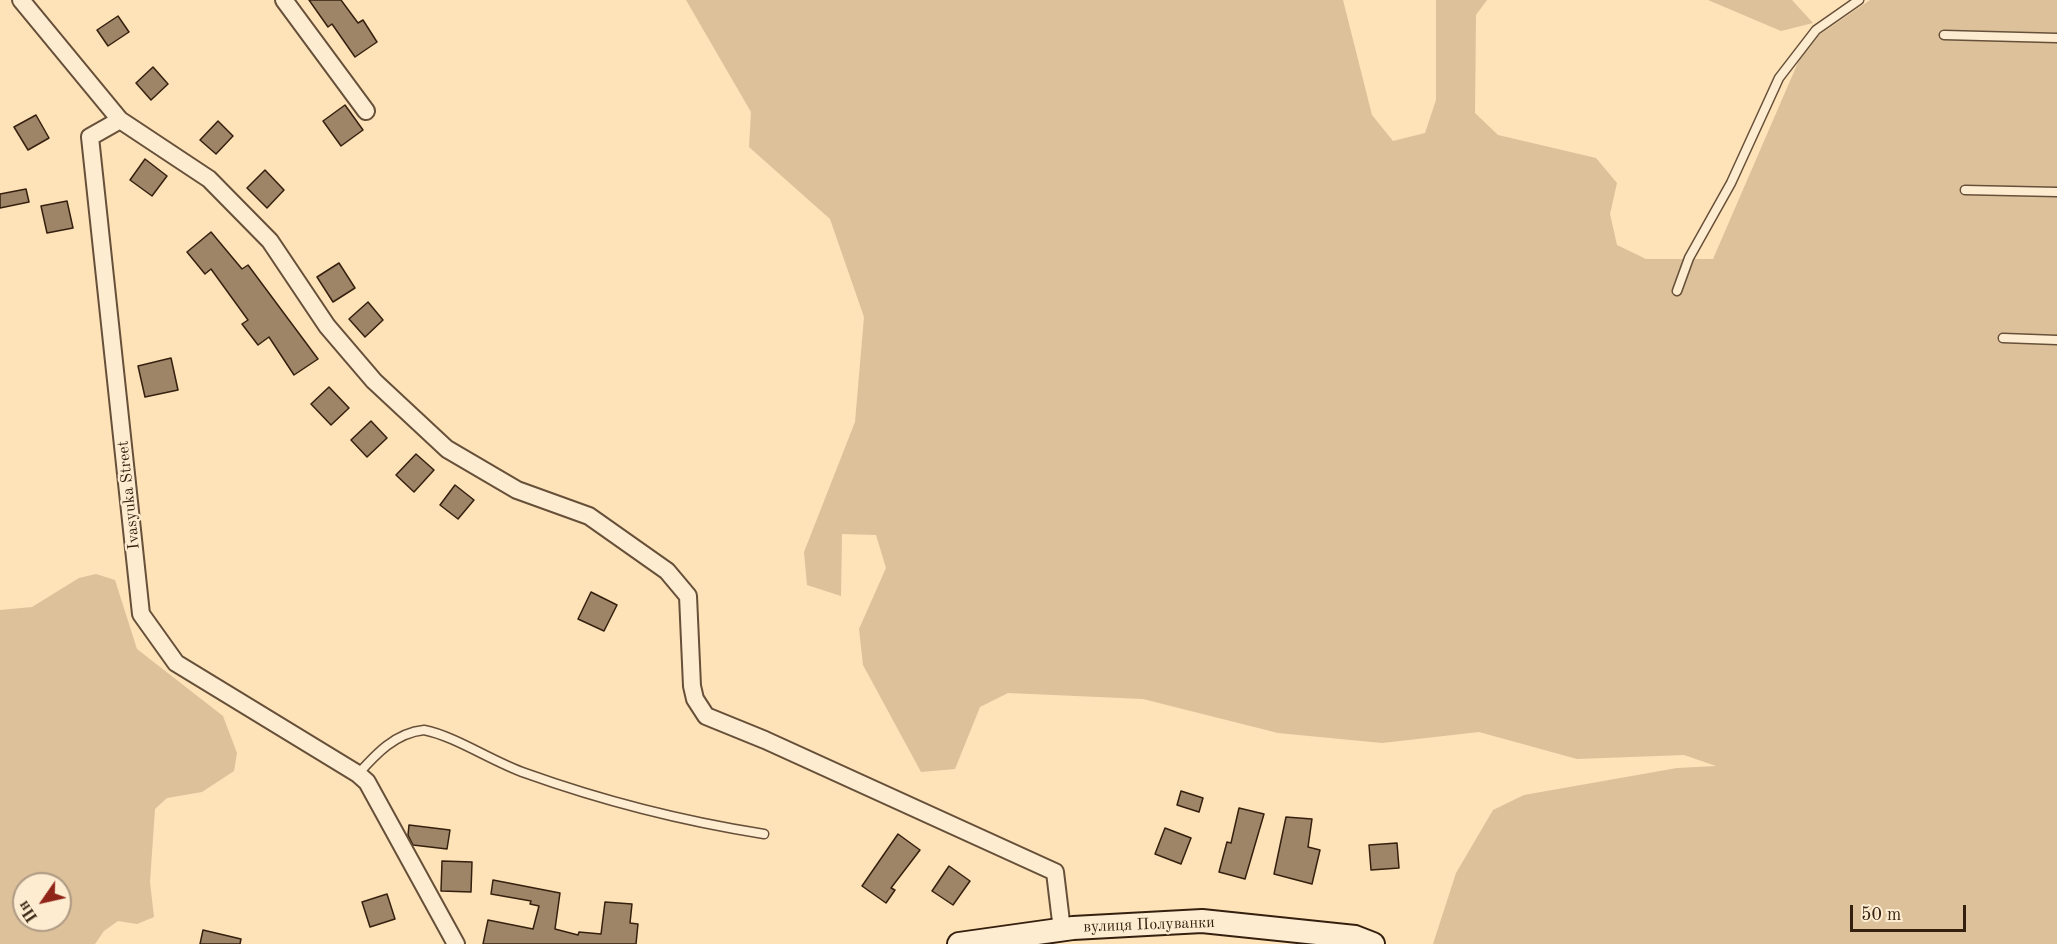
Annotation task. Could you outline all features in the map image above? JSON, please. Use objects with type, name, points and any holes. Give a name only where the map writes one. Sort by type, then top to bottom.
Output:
[{"type":"street","points":[[21,0],[120,120],[209,179],[255,225],[270,241],[327,326],[374,381],[447,449],[517,490],[589,516],[667,571],[688,596],[693,686],[695,699],[706,716],[765,740],[1055,872],[1062,930]]},
{"type":"street","points":[[284,0],[366,111]]},
{"type":"street","name":"Ivasyuka Street","points":[[120,120],[90,137],[141,614],[176,663],[358,774]]},
{"type":"street","points":[[358,774],[367,782],[456,944]]},
{"type":"street","name":"вулиця Полуванки","points":[[959,944],[1062,930],[1202,921],[1355,937],[1373,944]]},
{"type":"lane","points":[[1677,291],[1689,258],[1731,183],[1779,78],[1816,30],[1859,0]]},
{"type":"lane","points":[[1944,35],[2057,38]]},
{"type":"lane","points":[[1965,190],[2057,192]]},
{"type":"lane","points":[[2003,338],[2057,340]]},
{"type":"lane","points":[[358,774],[381,748],[414,731],[424,730],[524,773],[592,795],[690,822],[764,834]]},
{"type":"shaded area","points":[[686,0],[1343,0],[1372,115],[1393,141],[1425,133],[1436,100],[1436,0],[1487,0],[1476,15],[1475,113],[1498,135],[1596,158],[1617,183],[1610,214],[1617,245],[1646,259],[1713,259],[1806,44],[1870,0],[2057,0],[2057,944],[1433,944],[1456,873],[1493,810],[1524,795],[1677,768],[1716,766],[1684,755],[1577,759],[1479,732],[1382,743],[1278,733],[1143,699],[1008,693],[980,707],[955,769],[921,772],[863,665],[859,629],[886,568],[876,535],[842,534],[841,596],[807,585],[804,552],[855,422],[864,317],[830,219],[749,147],[751,112]]},
{"type":"shaded area","points":[[1708,0],[1792,0],[1813,23],[1781,31]]},
{"type":"shaded area","points":[[96,574],[115,580],[137,649],[223,716],[237,753],[234,771],[202,792],[167,798],[155,809],[150,882],[154,917],[137,924],[118,921],[104,931],[95,944],[0,944],[0,610],[32,607],[79,578]]},
{"type":"building","points":[[309,0],[341,0],[358,23],[363,20],[377,42],[355,57],[332,24],[328,27]]},
{"type":"building","points":[[118,16],[129,32],[108,46],[97,30]]},
{"type":"building","points":[[153,67],[168,84],[151,100],[136,83]]},
{"type":"building","points":[[345,105],[363,130],[341,146],[323,121]]},
{"type":"building","points":[[36,115],[49,138],[28,150],[14,127]]},
{"type":"building","points":[[218,121],[233,136],[216,154],[200,140]]},
{"type":"building","points":[[145,159],[167,176],[152,196],[130,180]]},
{"type":"building","points":[[265,170],[284,190],[267,208],[247,188]]},
{"type":"building","points":[[26,189],[29,202],[0,208],[0,194]]},
{"type":"building","points":[[67,201],[73,228],[47,233],[41,206]]},
{"type":"building","points":[[211,232],[242,269],[248,265],[318,359],[294,375],[269,337],[258,345],[242,324],[248,320],[211,269],[205,274],[187,252]]},
{"type":"building","points":[[339,263],[355,288],[333,302],[317,277]]},
{"type":"building","points":[[368,302],[383,320],[365,337],[349,319]]},
{"type":"building","points":[[171,358],[178,390],[145,397],[138,366]]},
{"type":"building","points":[[329,387],[349,408],[331,425],[311,404]]},
{"type":"building","points":[[371,421],[387,438],[367,457],[351,440]]},
{"type":"building","points":[[416,454],[434,470],[414,492],[396,475]]},
{"type":"building","points":[[455,485],[474,500],[458,519],[440,505]]},
{"type":"building","points":[[591,592],[617,605],[604,631],[578,619]]},
{"type":"building","points":[[1181,791],[1203,798],[1199,812],[1177,805]]},
{"type":"building","points":[[1239,808],[1264,814],[1245,879],[1219,872],[1227,842],[1231,843]]},
{"type":"building","points":[[1286,817],[1312,819],[1308,847],[1320,850],[1312,884],[1274,874]]},
{"type":"building","points":[[409,825],[450,830],[447,849],[413,845],[408,835]]},
{"type":"building","points":[[1165,828],[1191,838],[1181,864],[1155,854]]},
{"type":"building","points":[[898,834],[920,850],[891,888],[895,890],[886,903],[862,886]]},
{"type":"building","points":[[1397,843],[1399,868],[1371,870],[1369,845]]},
{"type":"building","points":[[442,861],[472,862],[471,892],[441,891]]},
{"type":"building","points":[[949,866],[970,881],[953,905],[932,891]]},
{"type":"building","points":[[493,880],[560,893],[555,929],[578,935],[579,932],[601,934],[605,902],[632,904],[630,923],[638,924],[636,944],[483,944],[488,920],[533,929],[539,906],[530,904],[531,901],[491,894]]},
{"type":"building","points":[[387,894],[395,919],[370,927],[362,902]]},
{"type":"building","points":[[203,930],[241,939],[240,944],[200,944]]}]
